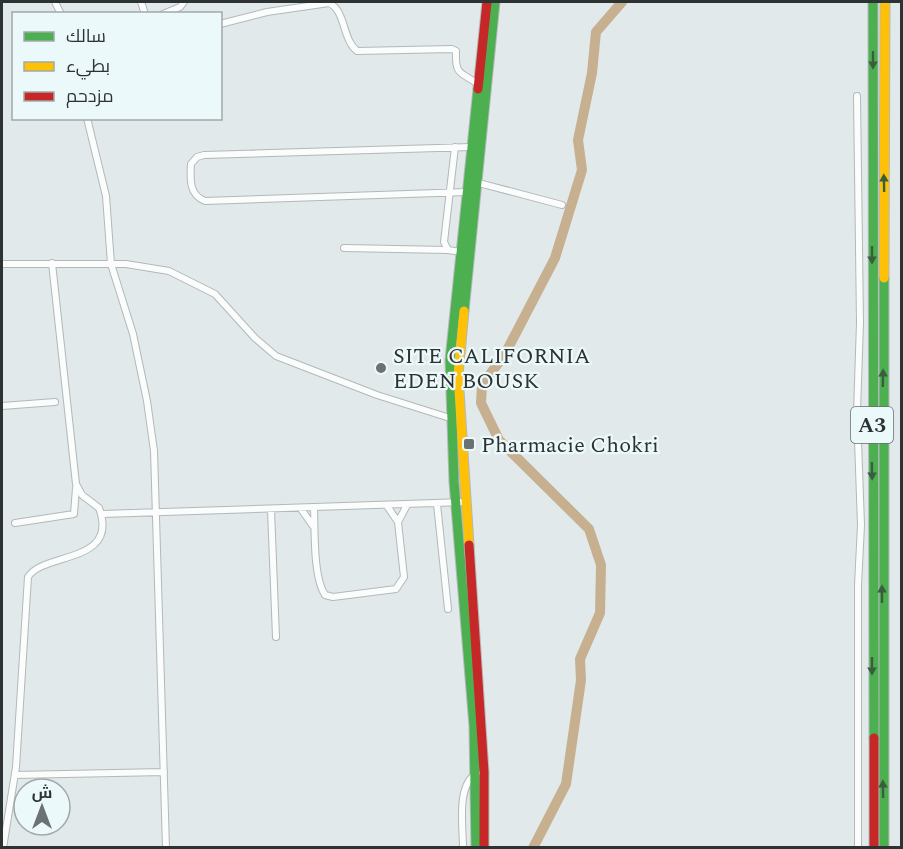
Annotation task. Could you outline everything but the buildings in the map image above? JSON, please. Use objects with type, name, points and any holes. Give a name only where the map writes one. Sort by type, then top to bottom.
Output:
[{"type":"main road","points":[[484,848],[451,341],[487,2]]},
{"type":"main road","points":[[455,419],[475,182],[495,2]]},
{"type":"main road","name":"A3","points":[[873,2],[874,848]]},
{"type":"main road","name":"A3","points":[[884,848],[882,631],[885,2]]},
{"type":"main road","points":[[476,848],[480,773]]},
{"type":"street","points":[[169,12],[180,8],[184,2]]},
{"type":"street","points":[[222,23],[267,12],[329,3],[337,9],[350,42],[357,51],[452,49],[456,51],[455,68],[479,85]]},
{"type":"street","points":[[857,96],[860,323],[857,412],[861,525],[858,585],[858,848]]},
{"type":"street","points":[[87,120],[106,196],[111,264],[127,312],[147,401],[156,471],[166,848]]},
{"type":"street","points":[[448,250],[444,242],[455,147]]},
{"type":"street","points":[[466,192],[205,201],[196,196],[193,190],[191,164],[197,157],[204,155],[471,147]]},
{"type":"street","points":[[475,182],[562,205]]},
{"type":"street","points":[[344,248],[461,252]]},
{"type":"street","points":[[2,264],[111,264],[158,268],[184,277],[215,294],[255,338],[276,356],[377,395],[455,419]]},
{"type":"street","points":[[15,523],[74,514],[76,484],[52,264]]},
{"type":"street","points":[[2,406],[55,402]]},
{"type":"street","points":[[3,848],[15,775],[28,577],[36,568],[89,549],[100,532],[102,514],[99,508],[82,495],[76,484]]},
{"type":"street","points":[[102,514],[314,509],[461,502]]},
{"type":"street","points":[[437,504],[448,609]]},
{"type":"street","points":[[398,522],[407,505]]},
{"type":"street","points":[[314,509],[313,526],[322,590],[327,596],[333,597],[400,587],[404,577],[398,522],[387,506]]},
{"type":"street","points":[[301,509],[313,526]]},
{"type":"street","points":[[271,510],[276,637]]},
{"type":"street","points":[[15,775],[164,772]]},
{"type":"street","points":[[463,848],[465,788],[468,779],[480,773]]},
{"type":"waterway","points":[[533,848],[566,784],[581,680],[580,659],[600,613],[601,565],[589,529],[499,440],[481,403],[482,385],[505,354],[555,258],[582,170],[578,140],[592,73],[596,32],[622,2]]},
{"type":"traffic: fast","points":[[464,311],[495,2]]},
{"type":"traffic: fast","points":[[873,2],[874,738]]},
{"type":"traffic: fast","points":[[476,848],[474,726],[454,482],[450,360],[478,89]]},
{"type":"traffic: fast","points":[[884,278],[884,848]]},
{"type":"traffic: slow","points":[[884,278],[885,2]]},
{"type":"traffic: slow","points":[[464,311],[458,375],[469,545]]},
{"type":"traffic: jam","points":[[478,89],[487,2]]},
{"type":"traffic: jam","points":[[469,545],[484,772],[484,848]]},
{"type":"traffic: jam","points":[[874,738],[874,848]]},
{"type":"place","name":"SITE CALIFORNIA EDEN BOUSK","points":[[381,368]]},
{"type":"place","name":"Pharmacie Chokri","points":[[469,444]]}]
